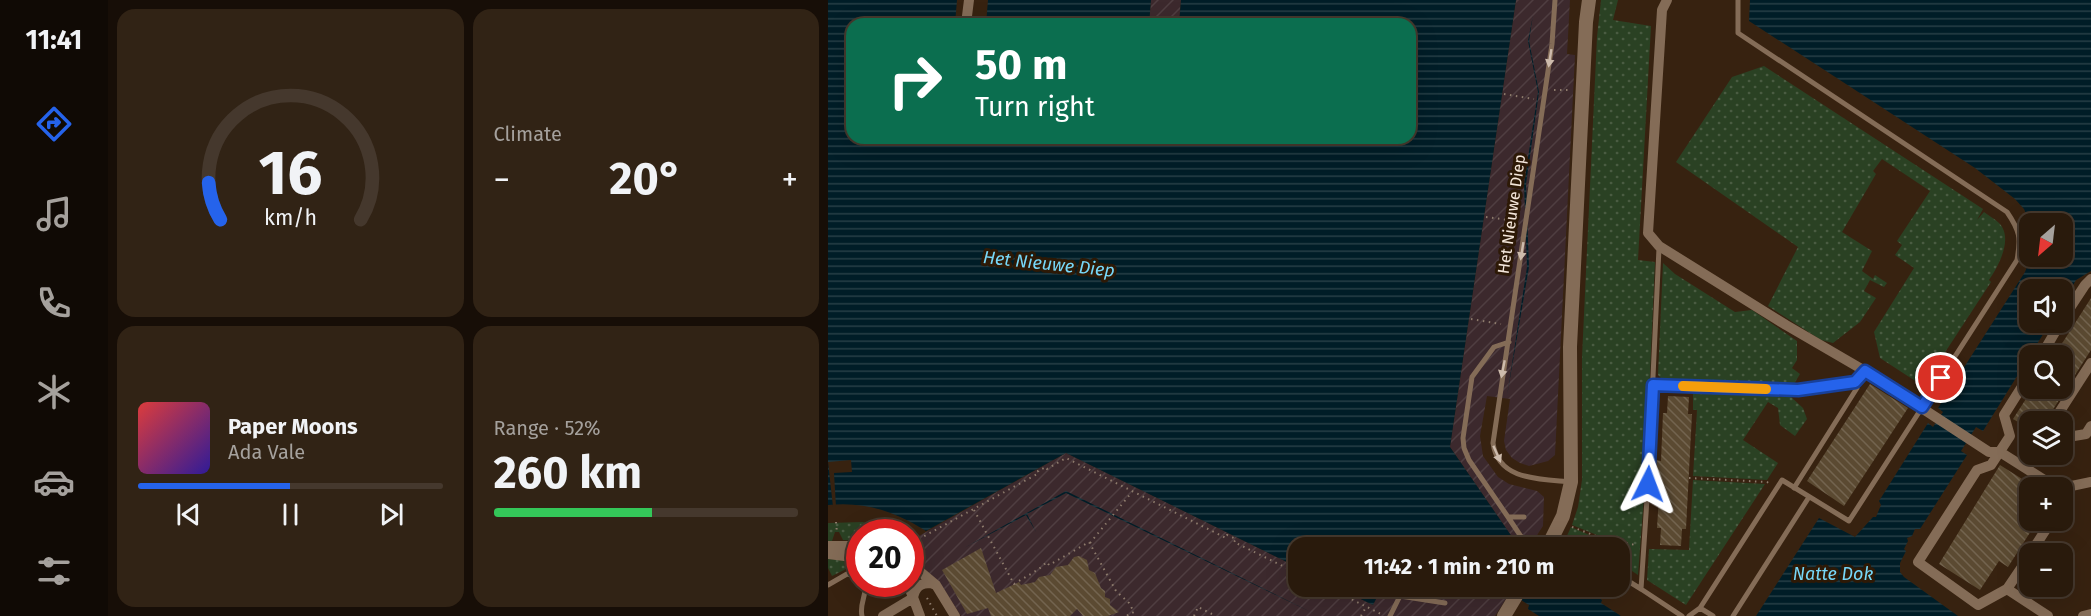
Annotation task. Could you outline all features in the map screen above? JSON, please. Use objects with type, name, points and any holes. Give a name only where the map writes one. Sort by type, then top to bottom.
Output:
[{"type":"street","points":[[967,18],[969,0]]},
{"type":"street","points":[[1552,537],[1563,516],[1571,482],[1570,347],[1589,0]]},
{"type":"street","points":[[1667,0],[1662,10],[1648,233],[1659,246],[1865,371],[1968,439],[2040,477]]},
{"type":"street","points":[[2073,304],[2091,279]]},
{"type":"street","points":[[2061,411],[2091,363]]},
{"type":"street","points":[[2019,392],[2004,416],[2010,436],[1994,452],[1991,465],[1977,470],[1918,562],[1978,605],[2007,589],[2019,571]]},
{"type":"street","points":[[2073,435],[2089,431]]},
{"type":"street","points":[[2073,486],[2091,482]]},
{"type":"street","points":[[828,546],[846,546]]},
{"type":"street","points":[[828,554],[846,556]]},
{"type":"street","points":[[924,575],[936,585],[955,616]]},
{"type":"street","points":[[883,616],[896,612],[913,598],[916,588],[921,585],[931,583],[936,585]]},
{"type":"street","points":[[2007,589],[2048,616]]},
{"type":"street","points":[[1504,616],[1516,597]]},
{"type":"street","points":[[913,598],[920,616]]},
{"type":"street","points":[[2083,616],[2091,614]]},
{"type":"lane","name":"Het Nieuwe Diep","points":[[1555,0],[1552,44],[1509,342],[1493,429],[1493,443],[1496,455],[1504,467],[1518,475],[1571,482]]},
{"type":"lane","points":[[1689,616],[1700,608],[1782,480],[1849,521],[2017,260],[2021,241],[2016,225],[2007,212],[1738,33],[1738,0]]},
{"type":"lane","points":[[1641,590],[1659,246]]},
{"type":"lane","points":[[1509,342],[1494,347],[1472,377],[1463,438],[1469,460],[1521,537]]},
{"type":"lane","points":[[1653,385],[1798,390],[1855,382],[1865,371]]},
{"type":"lane","points":[[1794,488],[1857,388],[1855,382]]},
{"type":"lane","points":[[1733,616],[1809,497]]},
{"type":"lane","points":[[1508,517],[1524,517]]},
{"type":"lane","points":[[828,585],[846,575]]},
{"type":"lane","points":[[1630,583],[1682,616]]},
{"type":"lane","points":[[1390,616],[1400,596],[1445,603]]},
{"type":"lane","points":[[862,616],[861,606],[864,597]]},
{"type":"lane","points":[[1700,608],[1713,616]]},
{"type":"path","points":[[1554,90],[1568,91]]},
{"type":"path","points":[[1504,94],[1543,100]]},
{"type":"path","points":[[1486,217],[1526,223]]},
{"type":"path","points":[[1471,319],[1511,325]]},
{"type":"path","points":[[924,536],[1039,473],[1038,471],[1046,467],[1047,469],[1066,458],[1226,538],[1227,535],[1236,539],[1234,542],[1288,569]]},
{"type":"path","points":[[1689,478],[1767,482],[1777,489]]},
{"type":"path","points":[[974,510],[1014,584],[1039,569],[1043,564],[1047,562],[1049,564],[1090,543],[1132,492]]},
{"type":"path","points":[[836,522],[837,532]]},
{"type":"path","points":[[1571,526],[1596,536],[1644,547]]},
{"type":"path","points":[[1090,543],[1116,591],[1129,603],[1134,612],[1126,616]]},
{"type":"path","points":[[1346,597],[1384,616]]},
{"type":"path","points":[[1194,616],[1198,607],[1216,616]]},
{"type":"path","points":[[1361,616],[1366,607]]},
{"type":"shaded area","points":[[1151,0],[1181,0],[1180,18],[1150,18]]},
{"type":"shaded area","points":[[1516,0],[1570,0],[1567,54],[1575,55],[1555,455],[1548,461],[1529,466],[1512,458],[1506,450],[1504,441],[1510,399],[1487,396],[1480,436],[1483,456],[1498,477],[1509,484],[1537,491],[1544,497],[1543,526],[1536,537],[1512,537],[1450,447]]},
{"type":"shaded area","points":[[1066,453],[1288,563],[1288,597],[1357,597],[1373,605],[1377,597],[1507,597],[1495,616],[961,616],[940,583],[924,568],[924,533]]},
{"type":"green space","points":[[1601,0],[1618,0],[1613,20],[1651,26],[1638,260],[1655,262],[1645,484],[1638,575],[1630,570],[1630,537],[1596,537],[1597,535],[1572,525],[1578,507],[1582,480],[1582,357],[1597,37]]},
{"type":"green space","points":[[1764,66],[1983,209],[1977,220],[1984,212],[2003,229],[2005,244],[1989,280],[1991,282],[1923,386],[1880,358],[1874,332],[1914,268],[1895,255],[1902,245],[1897,241],[1930,191],[1882,159],[1873,171],[1876,174],[1842,232],[1872,251],[1862,271],[1873,279],[1875,275],[1887,283],[1884,287],[1870,280],[1864,291],[1876,298],[1860,322],[1833,343],[1821,340],[1768,306],[1798,247],[1676,162],[1732,77]]},
{"type":"green space","points":[[1663,263],[1675,274],[1735,312],[1752,310],[1797,341],[1797,360],[1792,368],[1800,374],[1794,384],[1662,379],[1658,375]]},
{"type":"green space","points":[[1693,393],[1790,396],[1803,408],[1807,419],[1795,436],[1780,425],[1778,408],[1768,402],[1743,440],[1778,463],[1767,480],[1693,476],[1697,410],[1693,410]]},
{"type":"green space","points":[[1693,480],[1765,484],[1686,605],[1647,580],[1649,549],[1689,550]]},
{"type":"green space","points":[[846,522],[846,540],[843,540],[839,532],[835,532],[832,541],[828,541],[828,523]]},
{"type":"green space","points":[[1571,527],[1594,537],[1580,537],[1566,537]]},
{"type":"green space","points":[[828,559],[846,560],[846,569],[832,576],[828,568]]},
{"type":"water","points":[[828,0],[957,0],[956,18],[846,18],[846,144],[1416,144],[1416,18],[1180,18],[1181,0],[1516,0],[1450,447],[1512,537],[1288,537],[1288,563],[1066,453],[926,531],[924,519],[905,519],[880,509],[842,504],[828,505]]},
{"type":"water","points":[[988,0],[1151,0],[1150,18],[986,18]]},
{"type":"water","points":[[1750,0],[2091,0],[2091,271],[2076,280],[2073,285],[2073,279],[2021,279],[2027,267],[2073,267],[2073,213],[2026,213],[2015,199],[1975,168],[1749,21]]},
{"type":"water","points":[[1533,15],[1529,41],[1539,92],[1526,184],[1529,267],[1507,396],[1527,267],[1524,184],[1538,92],[1528,41]]},
{"type":"water","name":"Natte Dok","points":[[2019,281],[2019,333],[2044,333],[2036,345],[2019,345],[2019,373],[1983,431],[1976,427],[1961,451],[1967,455],[1920,529],[1915,529],[1912,536],[1907,538],[1904,549],[1906,551],[1900,563],[1900,572],[1904,577],[1958,616],[1756,616],[1819,518],[1855,537],[1873,517],[1876,517],[1881,505],[1879,501],[1928,423],[1933,427],[1943,412],[1938,408]]},
{"type":"water","points":[[1066,491],[1319,616],[1066,493],[1027,514],[1036,532],[1026,515],[964,548]]},
{"type":"water","points":[[1357,597],[1377,597],[1373,605]]},
{"type":"water","points":[[1517,597],[1597,597],[1602,600],[1601,603],[1621,616],[1539,616],[1528,609],[1529,605]]},
{"type":"pier","points":[[851,460],[852,472],[834,473],[836,507],[833,507],[828,462]]},
{"type":"building","points":[[2091,298],[2091,350],[2073,378],[2073,345],[2061,345],[2069,333],[2073,333],[2073,326]]},
{"type":"building","points":[[1870,384],[1908,408],[1844,506],[1807,481]]},
{"type":"building","points":[[1668,396],[1689,397],[1688,414],[1692,414],[1686,529],[1682,529],[1681,546],[1660,545],[1661,528],[1657,528],[1660,480],[1653,480],[1655,460],[1661,461],[1663,413],[1667,413]]},
{"type":"building","points":[[2026,399],[2060,399],[2052,411],[2019,411],[2019,423],[2013,419]]},
{"type":"building","points":[[2000,465],[2019,477],[2019,531],[2031,531],[2023,543],[2019,543],[2019,550],[2008,567],[1999,561],[1980,590],[1939,564]]},
{"type":"building","points":[[981,548],[996,593],[1019,582],[1021,585],[1035,582],[1039,577],[1050,575],[1056,567],[1068,565],[1074,557],[1079,556],[1087,560],[1089,570],[1095,573],[1101,588],[1105,591],[1105,597],[1110,599],[1110,605],[1119,612],[1108,616],[1083,616],[1077,609],[1070,616],[991,616],[988,608],[967,614],[942,570]]},
{"type":"slow traffic","points":[[1683,386],[1766,389]]},
{"type":"route","points":[[1648,484],[1653,385],[1798,390],[1855,382],[1865,371],[1922,407],[1941,378]]}]
